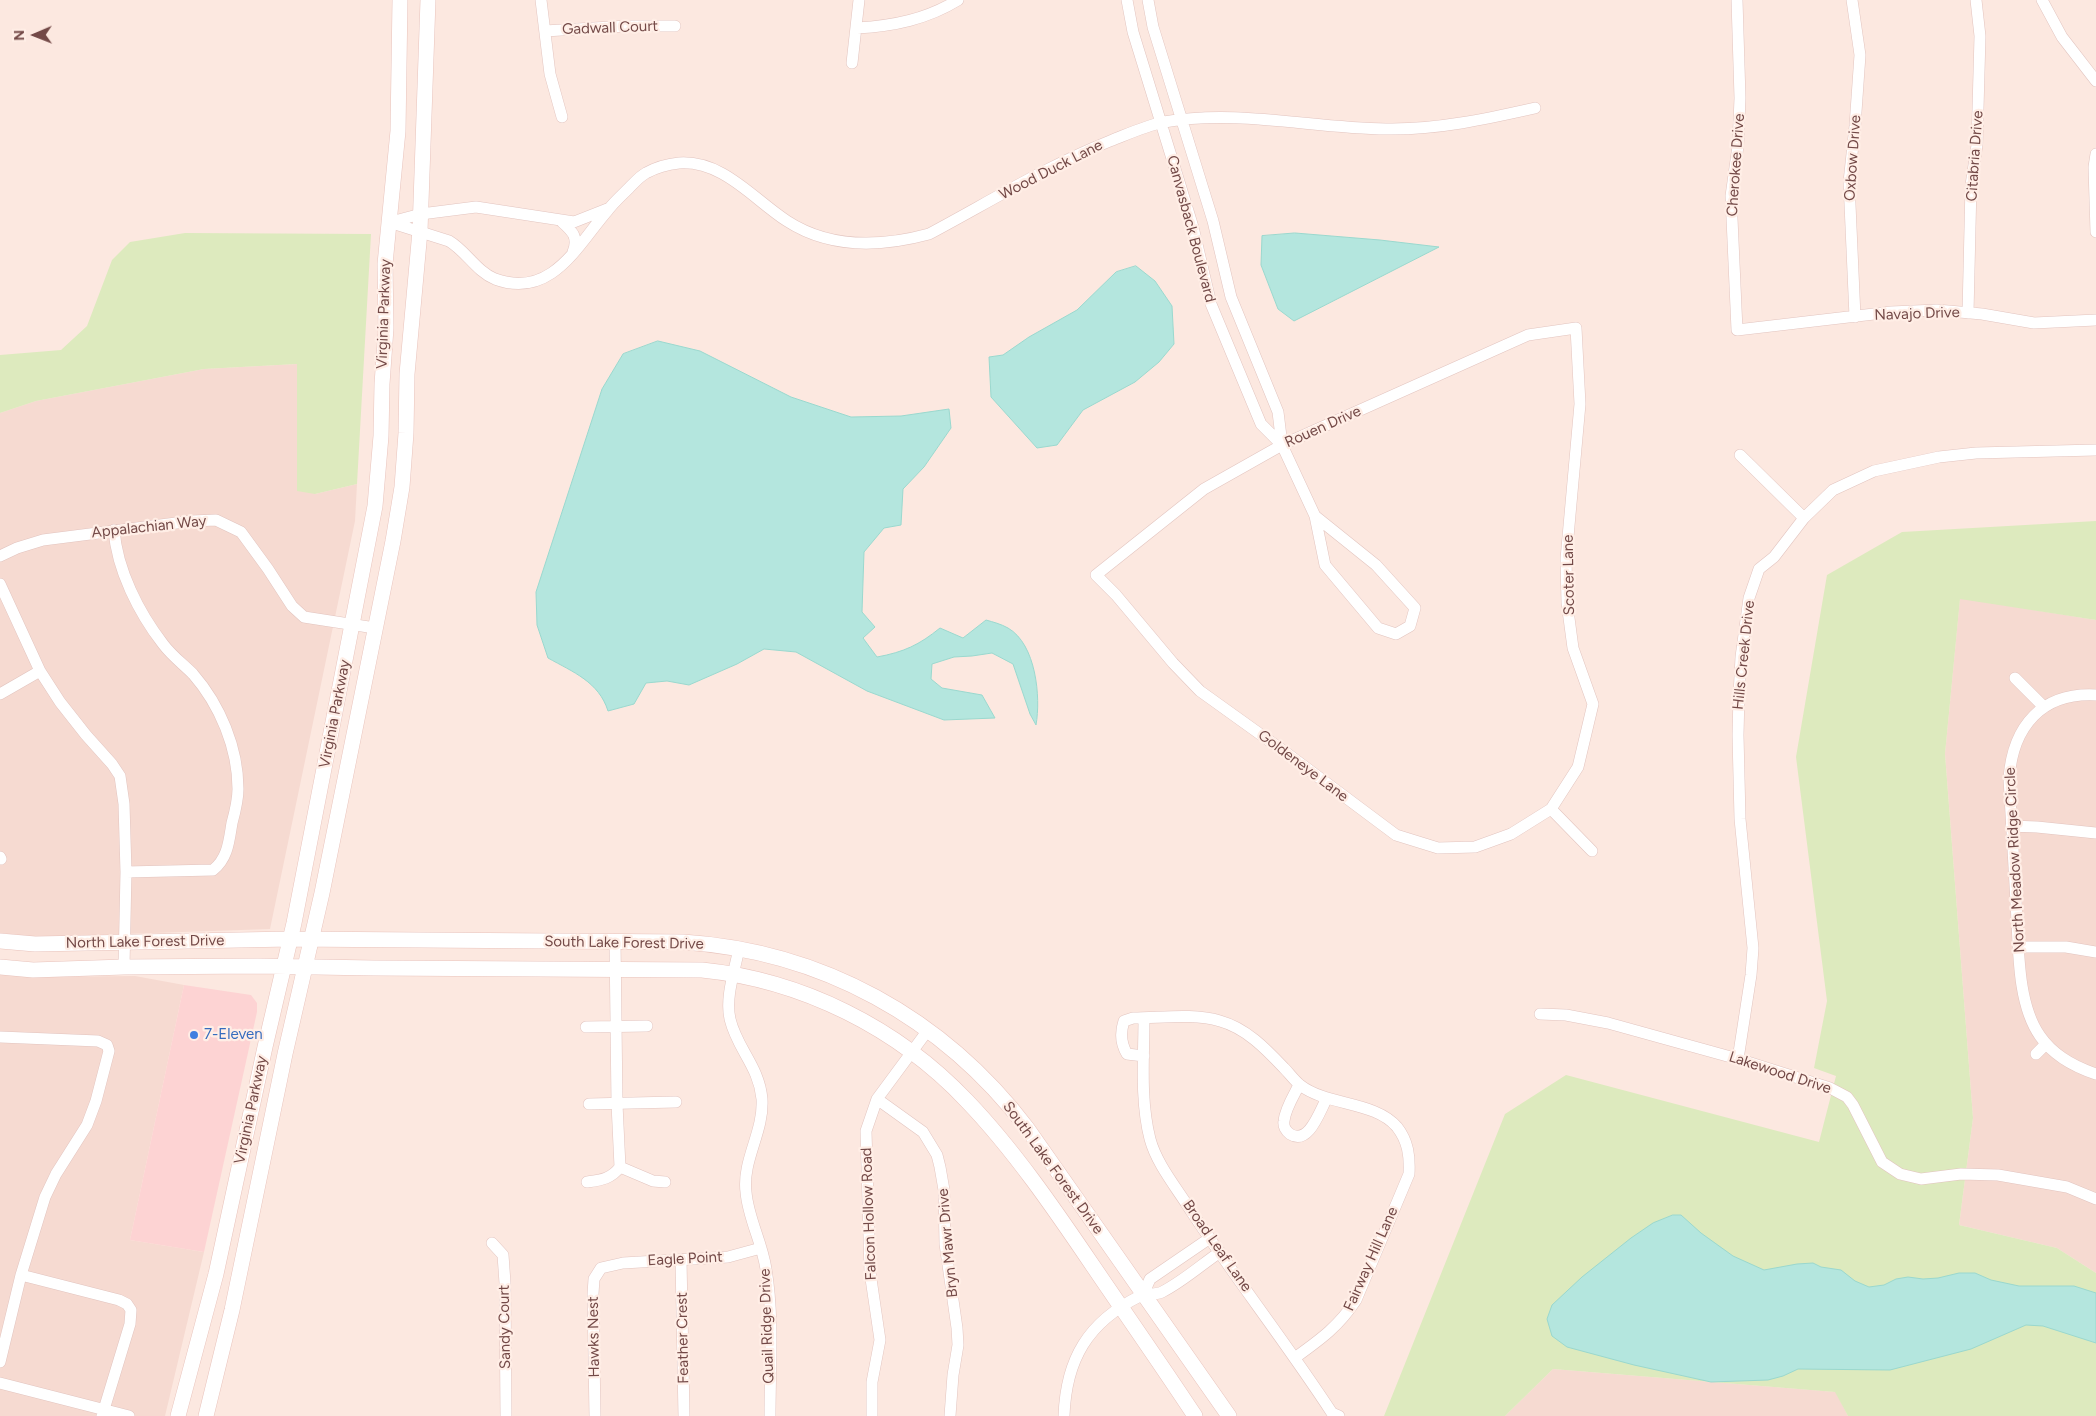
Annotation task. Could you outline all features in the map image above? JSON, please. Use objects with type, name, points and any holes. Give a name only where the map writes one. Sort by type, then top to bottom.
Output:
[{"type":"main road","name":"Virginia Parkway","points":[[178,1416],[216,1274],[290,939],[375,506],[380,467],[382,384],[386,328],[385,264],[398,131],[400,0]]},
{"type":"main road","name":"Virginia Parkway","points":[[206,1416],[253,1215],[285,1054],[322,893],[394,541],[402,487],[408,365],[420,231],[428,0]]},
{"type":"main road","name":"South Lake Forest Drive","points":[[290,939],[683,942],[739,948],[804,966],[846,982],[882,999],[928,1030],[970,1064],[1012,1108],[1229,1416]]},
{"type":"main road","name":"North Lake Forest Drive","points":[[0,941],[35,944],[290,939]]},
{"type":"main road","name":"North Lake Forest Drive","points":[[0,967],[33,970],[124,966],[283,967]]},
{"type":"main road","name":"South Lake Forest Drive","points":[[283,967],[702,970],[734,974],[795,990],[834,1006],[886,1033],[912,1052],[948,1082],[987,1122],[1067,1229],[1196,1416]]},
{"type":"main road","points":[[230,1209],[253,1215]]},
{"type":"street","points":[[541,0],[550,74],[562,118]]},
{"type":"street","points":[[852,64],[859,0]]},
{"type":"street","points":[[857,28],[889,25],[921,18],[958,0]]},
{"type":"street","name":"Canvasback Boulevard","points":[[1127,0],[1133,32],[1193,226],[1211,304],[1261,424],[1282,445]]},
{"type":"street","name":"Canvasback Boulevard","points":[[1148,0],[1153,27],[1213,221],[1231,297],[1278,412],[1282,445],[1315,516],[1325,566],[1378,628],[1396,634],[1410,626],[1415,608],[1376,565],[1315,516]]},
{"type":"street","name":"Cherokee Drive","points":[[1736,0],[1740,98],[1738,146],[1731,196],[1737,330]]},
{"type":"street","name":"Oxbow Drive","points":[[1852,0],[1860,55],[1849,182],[1855,316]]},
{"type":"street","name":"Citabria Drive","points":[[1968,312],[1970,294],[1971,185],[1977,145],[1980,36],[1976,0]]},
{"type":"street","points":[[2042,0],[2062,37],[2096,81]]},
{"type":"street","name":"Gadwall Court","points":[[545,31],[627,26],[676,26]]},
{"type":"street","name":"Wood Duck Lane","points":[[389,222],[420,231],[457,246],[482,272],[505,282],[529,282],[540,280],[559,268],[572,256],[609,209],[645,173],[679,163],[697,165],[726,175],[787,221],[811,234],[854,244],[878,244],[908,240],[929,234],[1079,153],[1135,130],[1161,123],[1182,119],[1225,116],[1387,129],[1440,126],[1535,108]]},
{"type":"street","points":[[2096,154],[2094,167],[2096,232]]},
{"type":"street","name":"Wood Duck Lane","points":[[389,222],[421,214],[476,207],[562,222],[581,221],[609,209]]},
{"type":"street","points":[[562,222],[573,231],[576,238],[576,246],[572,256]]},
{"type":"street","name":"Navajo Drive","points":[[1737,330],[1855,316],[1937,310],[1968,312],[2034,323],[2096,320]]},
{"type":"street","name":"Rouen Drive","points":[[1096,575],[1204,489],[1282,445],[1528,335],[1576,328]]},
{"type":"street","name":"Scoter Lane","points":[[1551,809],[1578,767],[1593,704],[1573,648],[1567,602],[1566,559],[1580,404],[1576,328]]},
{"type":"street","name":"Hills Creek Drive","points":[[1738,1059],[1752,975],[1753,948],[1740,819],[1738,735],[1741,657],[1751,591],[1758,569],[1774,557],[1804,518],[1834,490],[1858,477],[1896,465],[1939,457],[1976,453],[2096,450]]},
{"type":"street","points":[[1740,455],[1804,518]]},
{"type":"street","name":"Appalachian Way","points":[[0,556],[29,544],[114,530],[192,520],[216,520],[228,524],[241,532],[292,606],[304,617],[376,628]]},
{"type":"street","points":[[114,530],[119,558],[144,614],[163,644],[202,687],[221,718],[235,763],[238,791],[226,854],[220,865],[213,870],[126,872]]},
{"type":"street","name":"Goldeneye Lane","points":[[1096,575],[1116,595],[1173,663],[1200,691],[1396,835],[1438,848],[1475,847],[1510,834],[1551,809]]},
{"type":"street","points":[[0,584],[40,671],[60,702],[120,776],[124,804],[126,872],[124,966]]},
{"type":"street","points":[[0,694],[40,671]]},
{"type":"street","points":[[2015,678],[2044,707]]},
{"type":"street","name":"North Meadow Ridge Circle","points":[[2096,695],[2071,696],[2044,707],[2025,726],[2016,740],[2010,760],[2009,778],[2019,946],[2028,1012],[2046,1044],[2068,1062],[2096,1074]]},
{"type":"street","points":[[1551,809],[1592,851]]},
{"type":"street","points":[[2011,826],[2096,833]]},
{"type":"street","points":[[587,1182],[604,1180],[614,1175],[620,1167],[617,1104],[615,940]]},
{"type":"street","points":[[2019,946],[2058,947],[2096,952]]},
{"type":"street","name":"Quail Ridge Drive","points":[[739,948],[729,1006],[730,1018],[741,1046],[750,1059],[758,1078],[762,1098],[761,1120],[748,1162],[745,1191],[766,1267],[769,1291],[771,1353],[770,1416]]},
{"type":"street","name":"Lakewood Drive","points":[[1540,1014],[1566,1014],[1608,1023],[1815,1082],[1838,1092],[1846,1098],[1858,1113],[1882,1162],[1900,1174],[1921,1180],[1961,1174],[1998,1175],[2067,1187],[2096,1199]]},
{"type":"street","points":[[1144,1056],[1127,1054],[1123,1048],[1121,1030],[1124,1021],[1133,1018],[1202,1018],[1220,1021],[1238,1028],[1253,1038],[1299,1085],[1327,1098],[1310,1131],[1302,1136],[1292,1135],[1285,1128],[1284,1119],[1299,1085]]},
{"type":"street","name":"Broad Leaf Lane","points":[[1144,1018],[1145,1114],[1150,1140],[1159,1160],[1210,1238],[1296,1357],[1332,1413],[1339,1416]]},
{"type":"street","points":[[586,1027],[647,1026]]},
{"type":"street","name":"Falcon Hollow Road","points":[[872,1416],[872,1382],[880,1340],[870,1272],[866,1145],[869,1118],[877,1099],[928,1030]]},
{"type":"street","points":[[0,1037],[98,1041],[107,1046],[108,1057],[88,1125],[56,1174],[45,1197],[21,1275],[0,1362]]},
{"type":"street","points":[[2036,1054],[2046,1044]]},
{"type":"street","name":"Fairway Hill Lane","points":[[1296,1357],[1331,1332],[1344,1318],[1356,1300],[1409,1174],[1410,1159],[1405,1139],[1396,1126],[1385,1117],[1372,1111],[1327,1098]]},
{"type":"street","name":"Bryn Mawr Drive","points":[[877,1099],[923,1132],[938,1155],[944,1190],[945,1244],[958,1345],[953,1375],[950,1416]]},
{"type":"street","points":[[589,1104],[676,1102]]},
{"type":"street","points":[[620,1167],[653,1181],[665,1182]]},
{"type":"street","points":[[1143,1295],[1150,1279],[1210,1238]]},
{"type":"street","name":"Sandy Court","points":[[492,1243],[503,1255],[506,1416]]},
{"type":"street","name":"Eagle Point","points":[[608,1265],[728,1257],[761,1248]]},
{"type":"street","points":[[1064,1416],[1068,1377],[1079,1351],[1093,1332],[1120,1307],[1143,1295],[1161,1293],[1220,1252]]},
{"type":"street","name":"Feather Crest","points":[[681,1259],[684,1416]]},
{"type":"street","name":"Hawks Nest","points":[[595,1416],[594,1280],[601,1268],[608,1265]]},
{"type":"street","points":[[21,1275],[119,1300],[127,1304],[131,1310],[130,1324],[102,1413]]},
{"type":"street","points":[[0,1382],[102,1413],[129,1416]]},
{"type":"shaded area","points":[[297,364],[315,494],[357,484],[355,521],[270,929],[37,937],[0,933],[0,413],[36,401],[204,369]]},
{"type":"shaded area","points":[[1960,598],[2096,620],[2096,1273],[2057,1248],[1959,1225],[1973,1118],[1945,754]]},
{"type":"shaded area","points":[[0,974],[26,977],[135,976],[184,985],[130,1240],[204,1252],[165,1416],[0,1416]]},
{"type":"shaded area","points":[[184,985],[251,995],[257,1003],[257,1012],[204,1252],[130,1240]]},
{"type":"shaded area","points":[[1553,1369],[1836,1392],[1848,1416],[1505,1416]]},
{"type":"green space","points":[[185,233],[371,234],[357,484],[315,494],[297,491],[297,364],[204,369],[36,401],[0,413],[0,355],[61,350],[87,326],[112,260],[130,242]]},
{"type":"green space","points":[[2096,521],[2096,620],[1960,599],[1945,754],[1973,1118],[1959,1225],[2057,1248],[2096,1273],[2096,1416],[1848,1416],[1835,1392],[1553,1369],[1505,1416],[1384,1416],[1505,1114],[1566,1075],[1819,1142],[1836,1076],[1814,1068],[1827,1001],[1796,757],[1827,575],[1902,532]]},
{"type":"water","points":[[1295,233],[1439,247],[1294,321],[1278,309],[1261,265],[1262,236]]},
{"type":"water","points":[[1136,266],[1155,281],[1172,306],[1174,344],[1159,362],[1135,382],[1083,410],[1057,445],[1037,448],[991,397],[989,357],[1003,355],[1029,337],[1077,310],[1116,272]]},
{"type":"water","points":[[658,341],[700,351],[791,397],[851,417],[901,416],[949,409],[951,428],[924,467],[903,489],[901,525],[884,528],[864,552],[862,612],[875,627],[863,638],[877,657],[911,647],[940,628],[963,638],[986,620],[1008,628],[1025,646],[1030,658],[1037,686],[1036,725],[1030,714],[1013,664],[992,653],[954,657],[932,664],[931,679],[942,688],[982,695],[995,718],[944,720],[867,691],[796,652],[764,649],[737,664],[689,685],[667,681],[646,683],[634,704],[608,711],[604,701],[592,685],[576,673],[548,658],[537,625],[536,592],[602,389],[623,354]]},
{"type":"water","points":[[1673,1215],[1681,1215],[1701,1233],[1733,1256],[1764,1270],[1813,1263],[1821,1267],[1841,1270],[1855,1281],[1869,1287],[1884,1285],[1896,1279],[1908,1277],[1938,1278],[1959,1273],[1975,1273],[1991,1280],[2019,1286],[2074,1286],[2096,1293],[2096,1343],[2043,1326],[2026,1325],[1971,1349],[1890,1370],[1798,1369],[1768,1380],[1711,1382],[1634,1365],[1567,1347],[1552,1336],[1547,1319],[1552,1305],[1582,1277],[1631,1238],[1653,1223]]},
{"type":"place","name":"7-Eleven","points":[[194,1035]]}]
